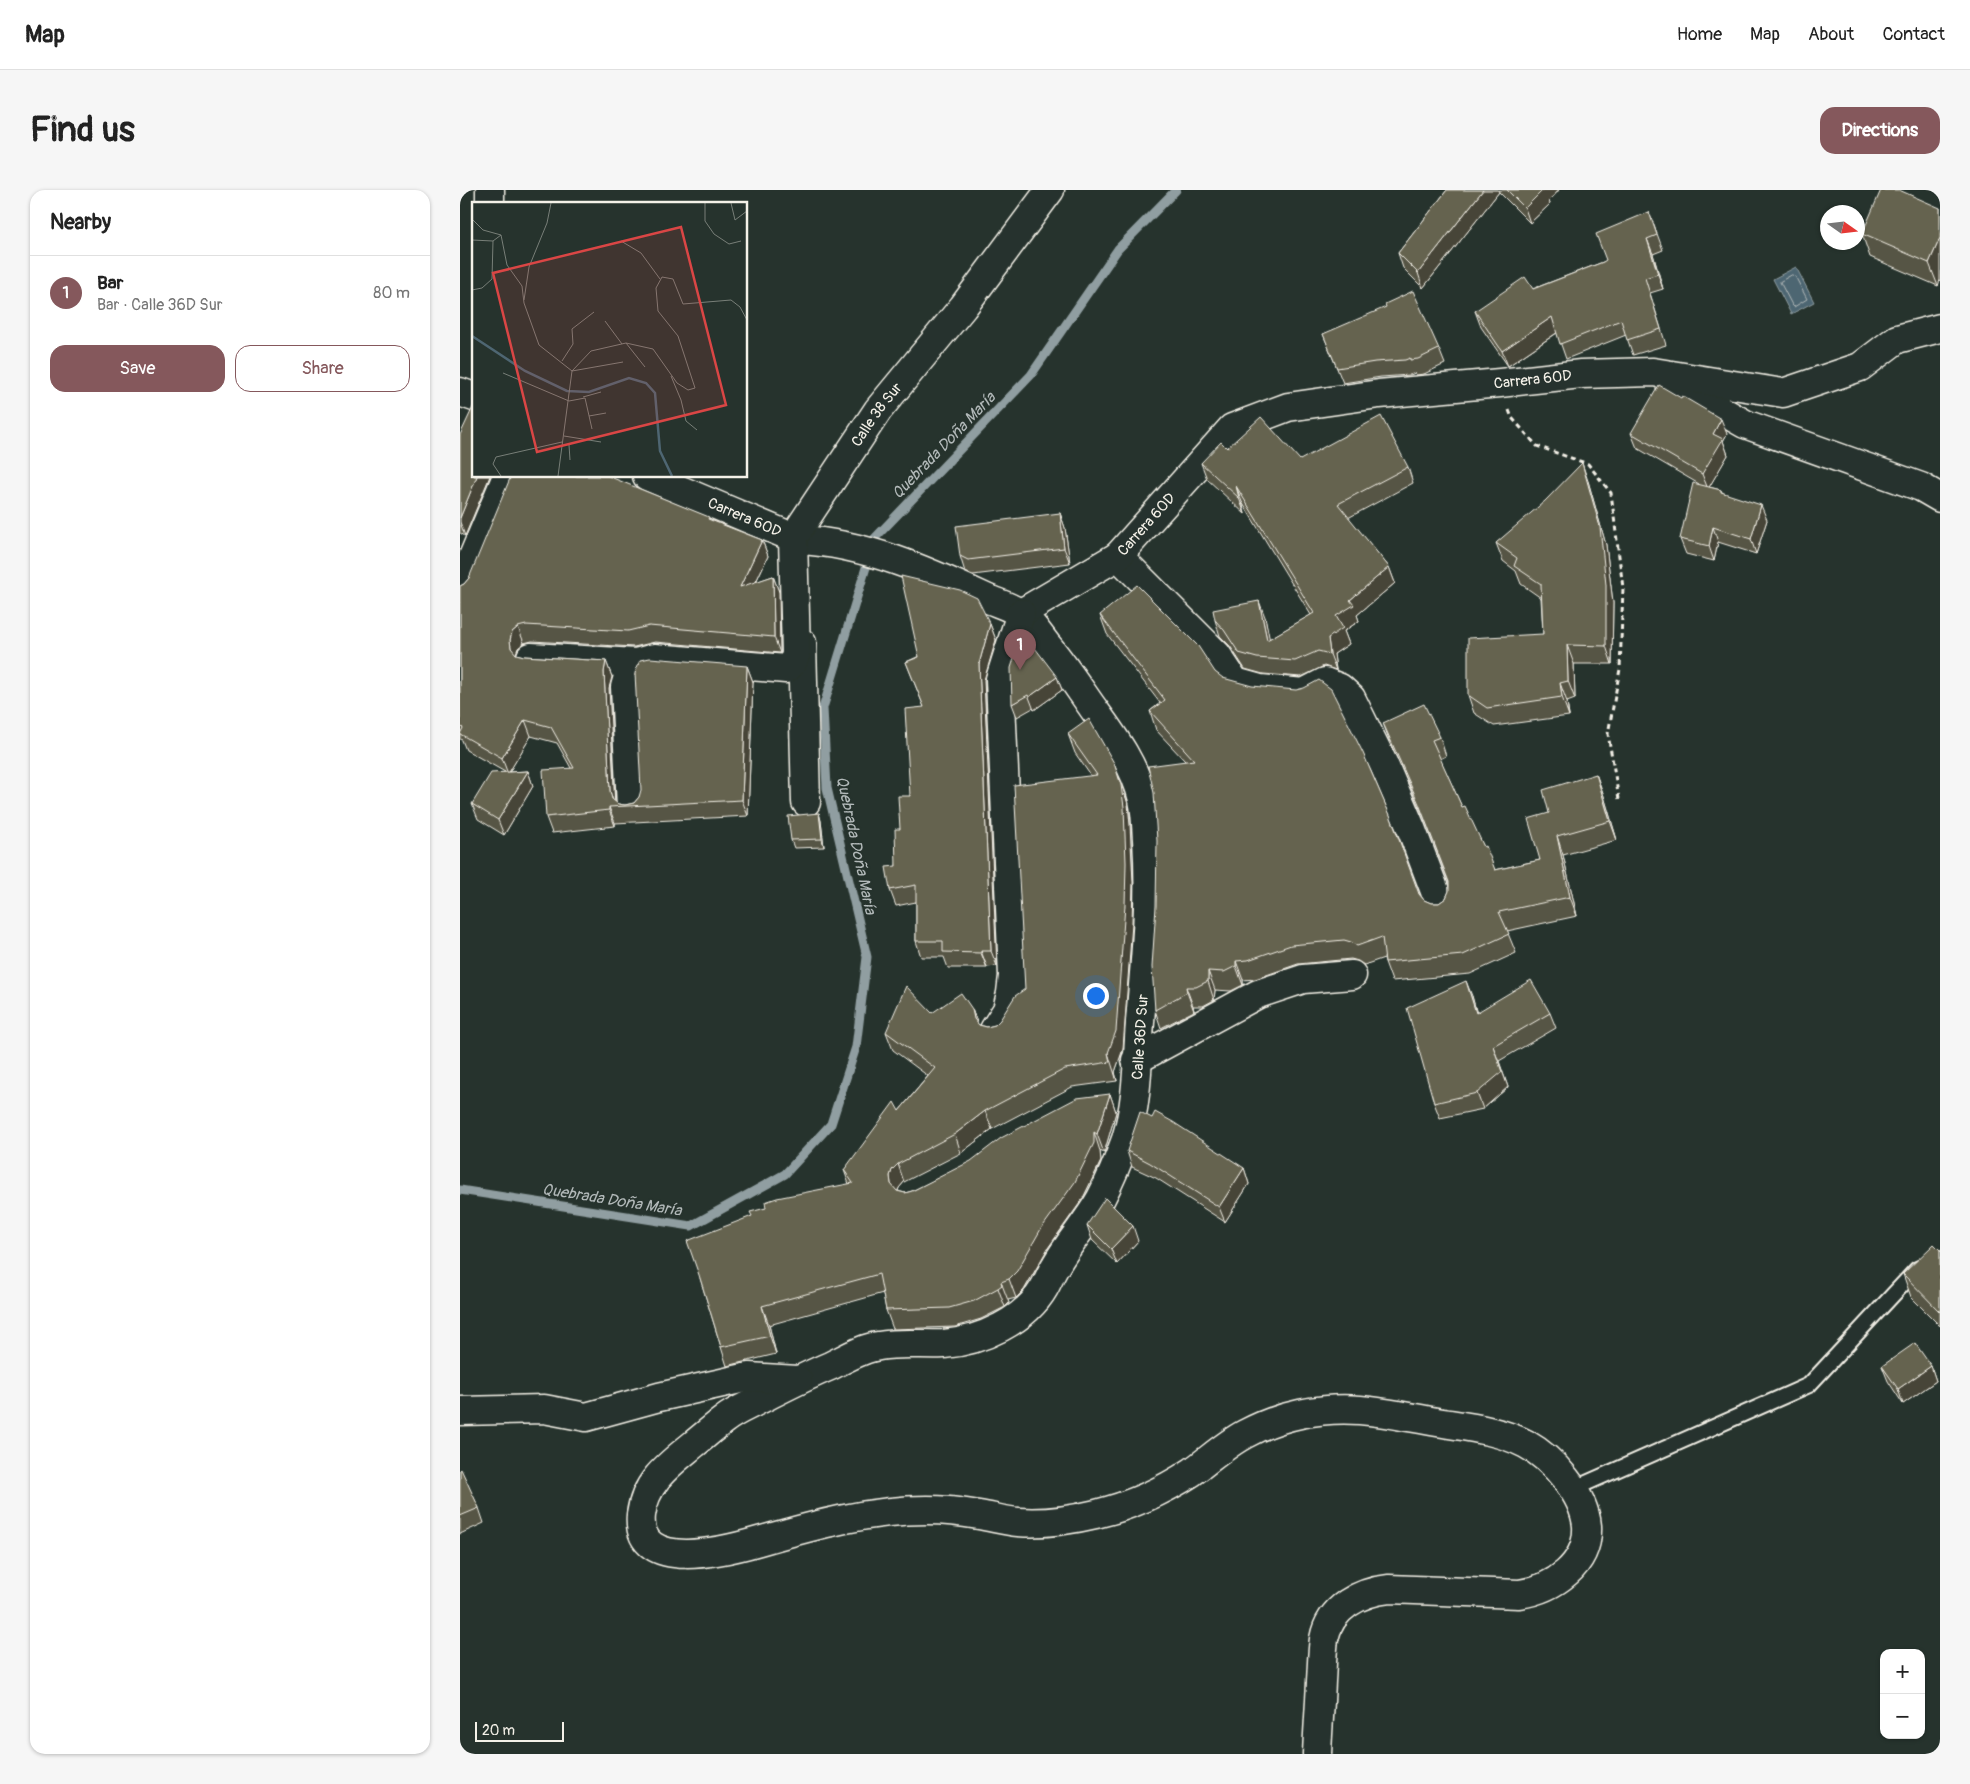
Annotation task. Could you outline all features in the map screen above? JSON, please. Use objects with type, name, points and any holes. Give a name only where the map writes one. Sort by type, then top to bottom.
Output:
[{"type":"street","name":"Calle 38 Sur","points":[[806,540],[878,410],[963,307],[1050,190]]},
{"type":"street","name":"Carrera 60D","points":[[652,478],[806,540],[917,566],[1021,613],[1118,556],[1232,428],[1288,407],[1379,394],[1500,384],[1581,374],[1653,372],[1783,393],[1860,367],[1897,339],[1940,328]]},
{"type":"street","points":[[1653,372],[1745,424],[1921,487],[1940,498]]},
{"type":"street","points":[[460,392],[472,396]]},
{"type":"street","points":[[460,588],[506,478]]},
{"type":"street","points":[[531,657],[636,663],[654,658],[786,669],[794,661],[796,654],[806,540]]},
{"type":"street","points":[[806,540],[806,802]]},
{"type":"street","points":[[1118,556],[1217,655],[1236,682],[1260,689],[1304,693],[1325,682],[1340,688],[1351,698],[1384,765],[1411,828],[1441,907]]},
{"type":"street","points":[[994,1030],[1007,1010],[1012,993],[1000,679],[1021,613]]},
{"type":"street","name":"Calle 36D Sur","points":[[799,1380],[875,1346],[952,1343],[992,1332],[1019,1316],[1041,1296],[1055,1266],[1099,1201],[1124,1143],[1137,1094],[1136,1060],[1148,930],[1148,859],[1144,802],[1128,759],[1060,661],[1021,613]]},
{"type":"street","points":[[631,806],[626,687],[629,673],[636,663]]},
{"type":"street","points":[[1136,1060],[1258,994],[1303,979],[1352,975]]},
{"type":"street","points":[[1108,1097],[1137,1094]]},
{"type":"street","points":[[460,1411],[544,1409],[586,1417],[659,1396],[749,1377],[799,1380]]},
{"type":"street","points":[[799,1380],[729,1416],[662,1471],[650,1486],[645,1497],[640,1519],[641,1529],[645,1538],[652,1546],[672,1553],[700,1554],[731,1549],[814,1525],[854,1516],[893,1511],[975,1514],[1015,1522],[1050,1521],[1094,1514],[1122,1506],[1167,1487],[1200,1466],[1221,1449],[1245,1434],[1270,1422],[1298,1414],[1327,1410],[1357,1410],[1386,1413],[1488,1431],[1509,1436],[1547,1458],[1573,1489],[1587,1525],[1585,1541],[1580,1556],[1570,1570],[1547,1587],[1534,1592],[1520,1594],[1389,1589],[1373,1591],[1358,1596],[1344,1605],[1335,1615],[1324,1638],[1317,1754]]},
{"type":"lane","points":[[1573,1489],[1809,1385],[1917,1269],[1940,1258]]},
{"type":"path","points":[[1500,384],[1512,418],[1537,446],[1588,464],[1612,493],[1623,588],[1620,669],[1608,734],[1619,798]]},
{"type":"water","points":[[1796,267],[1814,302],[1791,314],[1773,279]]},
{"type":"building","points":[[1447,190],[1483,190],[1418,273],[1398,253]]},
{"type":"building","points":[[1507,190],[1543,190],[1525,208]]},
{"type":"building","points":[[1881,190],[1899,190],[1940,208],[1940,238],[1929,263],[1865,235],[1865,227]]},
{"type":"building","points":[[1649,212],[1657,235],[1647,239],[1658,274],[1645,278],[1661,329],[1627,340],[1621,320],[1560,344],[1552,317],[1502,351],[1475,311],[1525,277],[1533,289],[1603,262],[1606,260],[1596,234]]},
{"type":"building","points":[[1413,291],[1439,349],[1418,359],[1410,360],[1410,358],[1337,368],[1323,334],[1386,307],[1385,304]]},
{"type":"building","points":[[1659,385],[1721,419],[1713,434],[1723,439],[1702,474],[1631,433]]},
{"type":"building","points":[[472,409],[472,478],[476,478],[460,518],[460,435]]},
{"type":"building","points":[[1381,416],[1408,467],[1338,504],[1389,567],[1350,600],[1354,605],[1336,616],[1343,628],[1328,638],[1330,654],[1318,651],[1295,661],[1257,658],[1239,653],[1215,620],[1213,610],[1259,601],[1267,640],[1314,613],[1236,486],[1239,498],[1201,463],[1221,442],[1227,448],[1261,417],[1300,460]]},
{"type":"building","points":[[1582,463],[1600,527],[1606,585],[1606,646],[1567,645],[1568,681],[1560,683],[1562,697],[1487,708],[1468,695],[1468,638],[1543,634],[1541,584],[1514,566],[1517,558],[1496,543],[1545,501]]},
{"type":"building","points":[[510,478],[613,478],[762,540],[740,587],[773,576],[774,637],[649,626],[628,631],[526,625],[518,627],[512,632],[510,640],[511,648],[516,654],[524,656],[606,661],[604,672],[610,791],[612,799],[618,804],[625,805],[634,803],[639,797],[641,790],[635,673],[640,660],[650,658],[747,666],[742,800],[609,807],[609,810],[546,817],[543,770],[574,768],[551,727],[525,720],[502,758],[460,734],[463,728],[460,726],[460,586],[469,578]]},
{"type":"building","points":[[1693,483],[1721,490],[1721,492],[1761,505],[1751,539],[1713,527],[1709,546],[1680,539]]},
{"type":"building","points":[[1060,513],[1064,548],[968,560],[960,556],[956,526]]},
{"type":"building","points":[[901,576],[960,590],[977,598],[990,624],[979,664],[991,951],[981,951],[981,953],[943,952],[943,941],[916,941],[916,885],[890,890],[886,867],[896,866],[895,829],[900,829],[898,796],[910,796],[905,709],[924,707],[906,662],[919,657]]},
{"type":"building","points":[[1137,585],[1198,646],[1215,672],[1223,678],[1252,686],[1296,690],[1319,680],[1331,689],[1363,753],[1390,815],[1419,894],[1424,900],[1431,903],[1439,903],[1446,898],[1449,891],[1449,882],[1419,804],[1383,723],[1424,704],[1440,737],[1432,740],[1462,807],[1465,806],[1484,847],[1486,846],[1495,870],[1540,860],[1528,819],[1549,813],[1543,790],[1596,774],[1610,821],[1557,836],[1570,897],[1499,912],[1509,934],[1463,955],[1385,962],[1382,937],[1357,946],[1344,940],[1291,945],[1248,960],[1236,961],[1236,966],[1224,972],[1208,971],[1208,981],[1196,987],[1186,987],[1187,992],[1155,1010],[1152,967],[1156,906],[1157,841],[1154,793],[1148,766],[1194,760],[1150,711],[1165,700],[1100,615]]},
{"type":"building","points":[[1029,640],[1057,677],[1029,697],[1028,695],[1012,704],[1011,668],[1017,649]]},
{"type":"building","points":[[1089,719],[1114,763],[1121,785],[1124,807],[1125,905],[1116,1031],[1108,1053],[1110,1062],[1065,1069],[985,1111],[955,1134],[898,1164],[892,1170],[890,1176],[891,1184],[897,1191],[905,1193],[912,1191],[971,1161],[1001,1138],[1077,1098],[1110,1094],[1097,1134],[1094,1132],[1094,1143],[1075,1182],[1041,1229],[1017,1271],[1009,1279],[1001,1282],[1002,1285],[998,1288],[974,1301],[949,1308],[886,1310],[879,1274],[762,1306],[770,1336],[721,1347],[687,1241],[752,1216],[750,1212],[766,1208],[765,1202],[853,1183],[844,1170],[894,1102],[899,1111],[935,1068],[886,1032],[906,986],[932,1013],[961,993],[972,1009],[974,1019],[979,1025],[987,1027],[995,1025],[1000,1020],[1015,996],[1025,989],[1014,785],[1097,775],[1068,734]]},
{"type":"building","points":[[528,771],[498,820],[472,804],[491,773]]},
{"type":"building","points":[[819,813],[822,839],[791,840],[788,816]]},
{"type":"building","points":[[1531,980],[1550,1013],[1493,1046],[1502,1072],[1477,1093],[1434,1103],[1407,1008],[1466,981],[1476,1013]]},
{"type":"building","points":[[1140,1112],[1152,1118],[1155,1112],[1244,1168],[1219,1207],[1150,1163],[1127,1151]]},
{"type":"building","points":[[1105,1198],[1133,1226],[1111,1249],[1087,1225]]},
{"type":"building","points":[[1934,1244],[1940,1250],[1940,1312],[1903,1274]]},
{"type":"building","points":[[1915,1343],[1931,1366],[1898,1389],[1882,1366]]},
{"type":"building","points":[[460,1470],[479,1508],[460,1516]]},
{"type":"waterway","name":"Quebrada Doña María","points":[[460,1190],[691,1226],[785,1174],[831,1124],[856,1047],[867,957],[827,788],[823,708],[875,538],[1031,375],[1118,249],[1176,190]]},
{"type":"place","name":"Bar","points":[[1020,670]]}]
